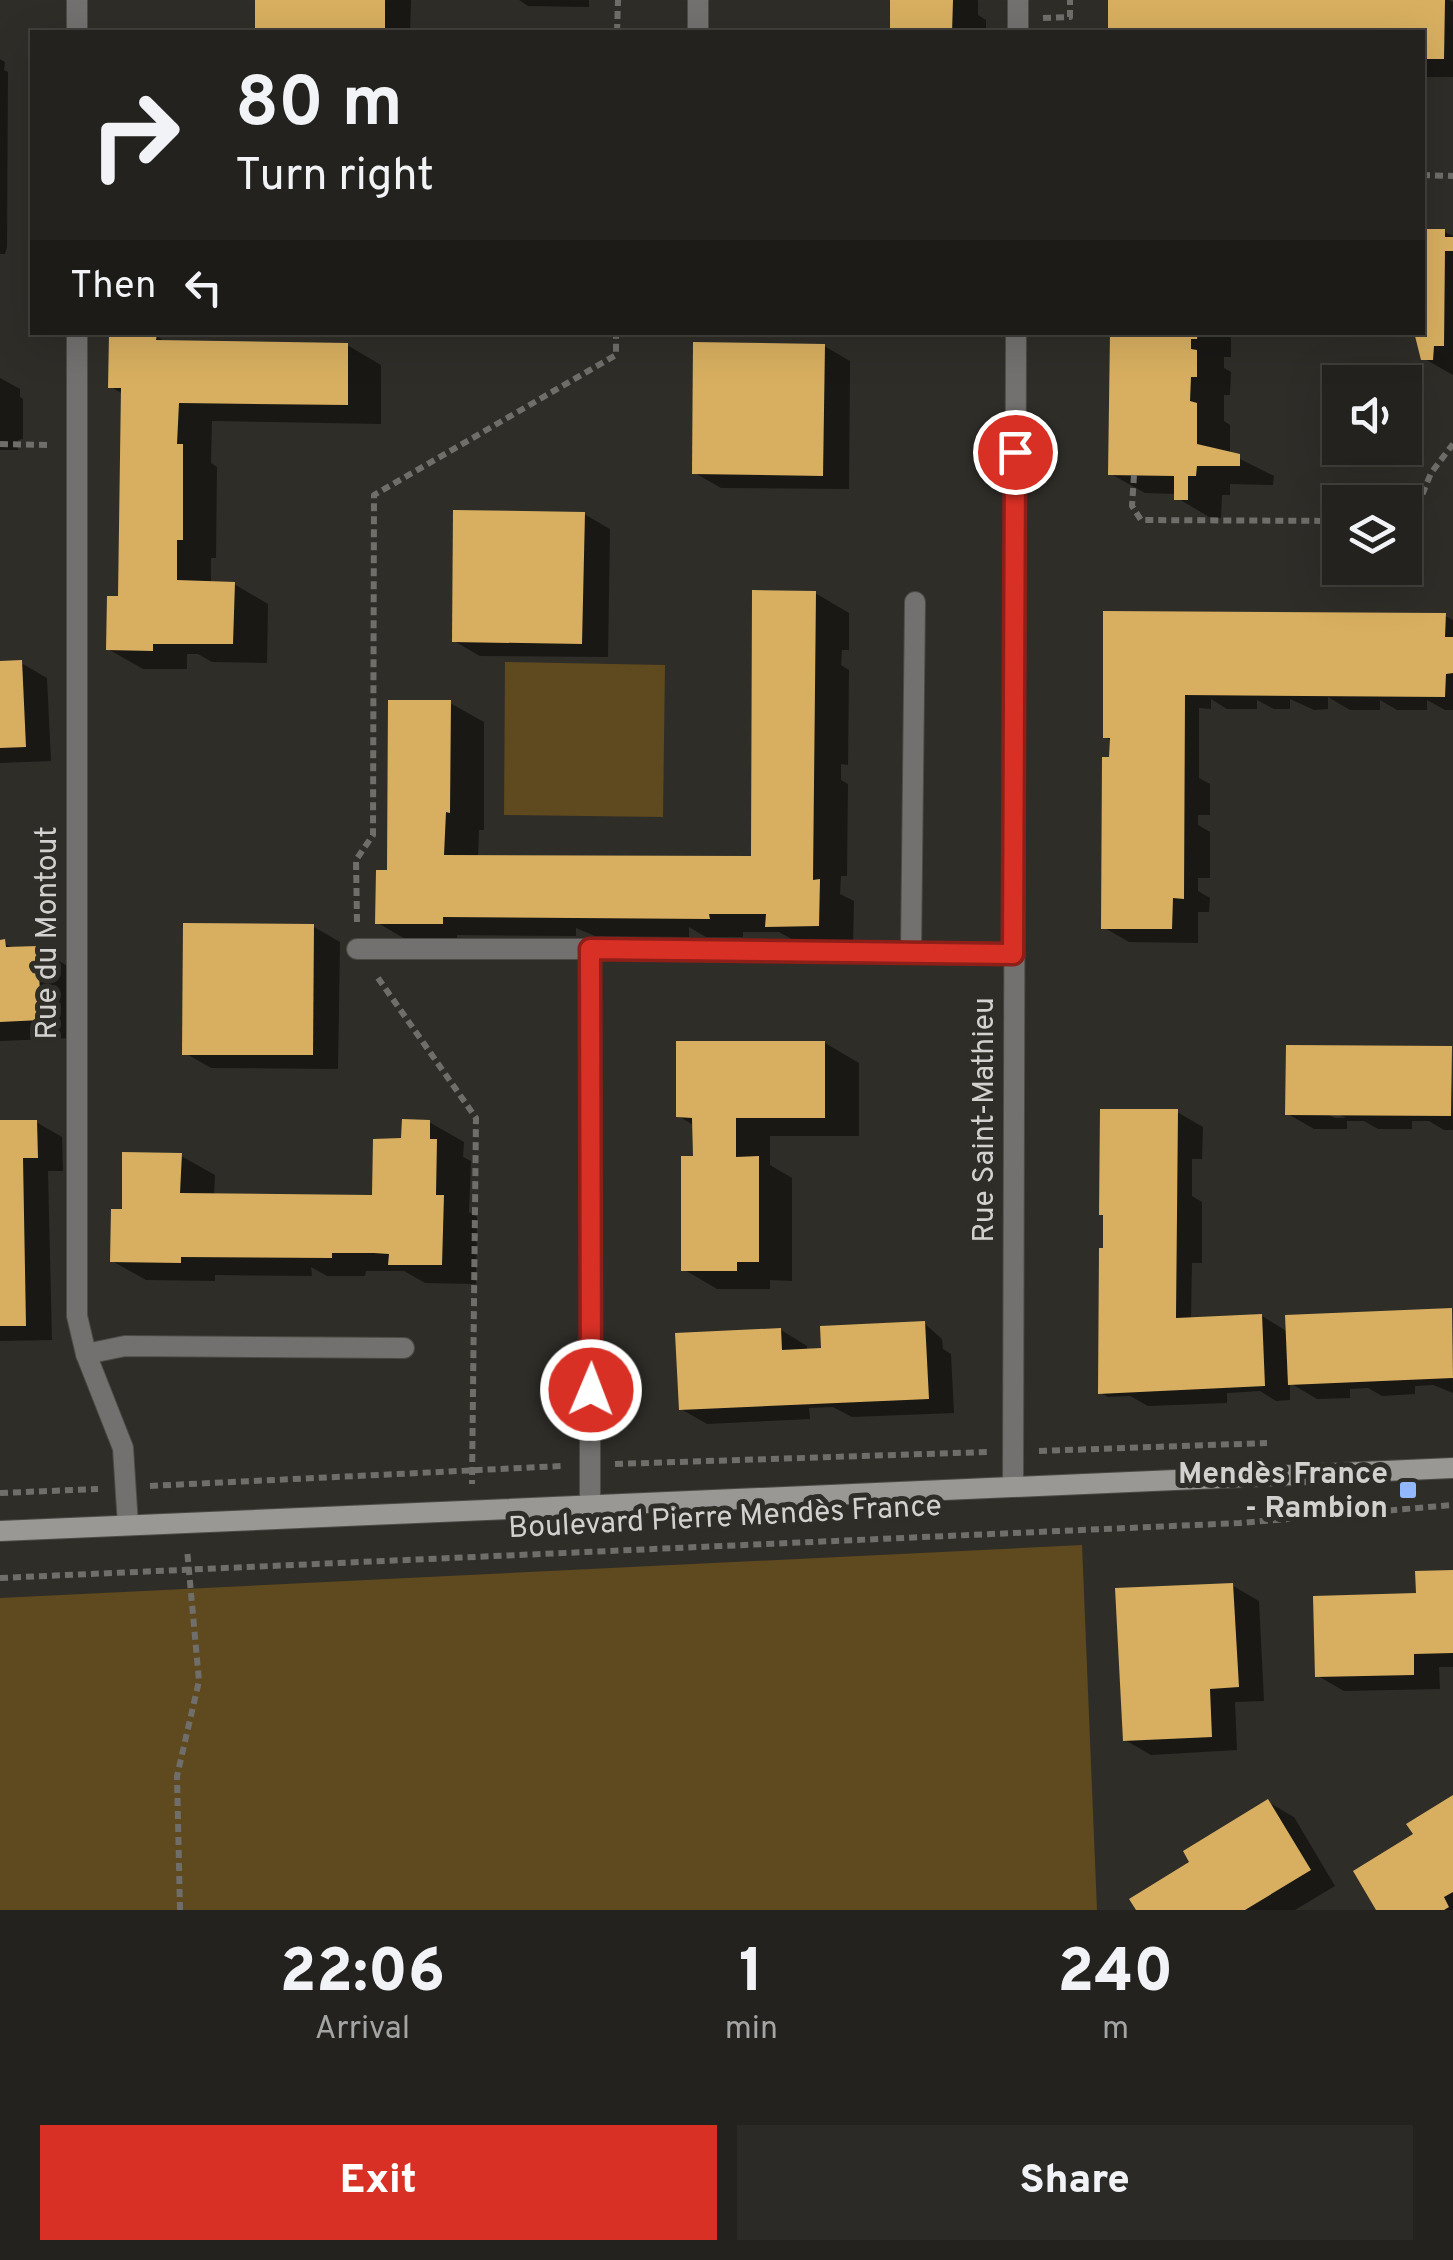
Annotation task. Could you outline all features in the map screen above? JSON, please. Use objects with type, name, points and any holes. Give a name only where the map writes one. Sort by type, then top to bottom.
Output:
[{"type":"street","points":[[76,0],[76,30]]},
{"type":"street","points":[[698,0],[698,30]]},
{"type":"street","points":[[1018,0],[1018,30]]},
{"type":"street","name":"Rue du Montout","points":[[76,335],[77,1316],[86,1354],[122,1448],[128,1525]]},
{"type":"street","name":"Rue Saint-Mathieu","points":[[1013,1487],[1016,335]]},
{"type":"street","points":[[911,954],[915,602]]},
{"type":"street","points":[[358,949],[1013,954]]},
{"type":"street","points":[[590,949],[590,1505]]},
{"type":"street","points":[[86,1354],[125,1346],[404,1348]]},
{"type":"street","name":"Boulevard Pierre Mendès France","points":[[0,1531],[1453,1468]]},
{"type":"path","points":[[618,0],[618,30]]},
{"type":"path","points":[[1425,175],[1453,176]]},
{"type":"path","points":[[471,1510],[476,1118],[358,949],[356,860],[374,835],[374,495],[616,356],[616,335]]},
{"type":"path","points":[[0,444],[75,446]]},
{"type":"path","points":[[1422,495],[1431,473],[1453,444]]},
{"type":"path","points":[[1134,476],[1132,506],[1141,520],[1322,521]]},
{"type":"path","name":"Boulevard Pierre Mendès France","points":[[0,1494],[590,1465],[1273,1443]]},
{"type":"path","name":"Boulevard Pierre Mendès France","points":[[0,1578],[1240,1523],[1453,1505]]},
{"type":"path","points":[[180,1910],[177,1776],[199,1681],[186,1523]]},
{"type":"shaded area","points":[[505,662],[665,665],[663,817],[504,815]]},
{"type":"shaded area","points":[[1082,1545],[1097,1910],[0,1910],[0,1598]]},
{"type":"building","points":[[255,0],[385,0],[385,30],[255,30]]},
{"type":"building","points":[[890,0],[953,0],[952,30],[890,30]]},
{"type":"building","points":[[1108,0],[1445,0],[1444,59],[1425,59],[1425,30],[1108,30]]},
{"type":"building","points":[[1425,229],[1445,229],[1445,237],[1453,237],[1453,251],[1445,251],[1444,346],[1434,346],[1433,360],[1421,360],[1415,335],[1425,335]]},
{"type":"building","points":[[109,335],[157,335],[156,340],[348,343],[348,405],[179,403],[177,444],[183,444],[183,540],[177,540],[177,580],[235,582],[233,644],[153,644],[153,651],[106,650],[107,596],[118,596],[121,388],[108,388]]},
{"type":"building","points":[[1110,335],[1198,335],[1197,339],[1191,339],[1191,349],[1197,350],[1197,377],[1191,377],[1190,401],[1197,403],[1197,444],[1240,454],[1240,466],[1197,466],[1196,476],[1188,476],[1188,500],[1174,500],[1174,476],[1108,475]]},
{"type":"building","points":[[693,342],[825,344],[823,476],[692,474]]},
{"type":"building","points":[[453,510],[585,512],[582,644],[452,642]]},
{"type":"building","points":[[752,590],[816,591],[813,880],[820,879],[819,926],[765,927],[766,914],[709,914],[710,919],[443,917],[443,924],[375,924],[376,870],[387,870],[388,700],[451,700],[450,813],[446,812],[444,855],[751,856]]},
{"type":"building","points":[[1103,611],[1446,613],[1445,637],[1453,637],[1453,673],[1446,674],[1445,697],[1185,695],[1184,899],[1173,898],[1172,929],[1101,929],[1102,757],[1109,757],[1110,738],[1103,738]]},
{"type":"building","points":[[22,660],[26,747],[0,748],[0,661]]},
{"type":"building","points":[[183,923],[314,924],[313,1055],[182,1055]]},
{"type":"building","points":[[5,939],[6,947],[38,946],[41,1020],[0,1022],[0,940]]},
{"type":"building","points":[[676,1041],[825,1041],[825,1118],[736,1118],[736,1157],[759,1156],[759,1262],[737,1262],[737,1271],[681,1271],[681,1156],[693,1156],[692,1118],[676,1117]]},
{"type":"building","points":[[1286,1045],[1452,1046],[1451,1116],[1285,1115]]},
{"type":"building","points":[[1100,1109],[1178,1109],[1176,1318],[1262,1314],[1265,1386],[1098,1394],[1099,1248],[1103,1248],[1103,1215],[1099,1215]]},
{"type":"building","points":[[402,1119],[430,1120],[430,1139],[437,1139],[436,1195],[444,1195],[442,1265],[388,1265],[389,1254],[374,1253],[332,1253],[332,1258],[181,1257],[181,1263],[110,1262],[111,1209],[122,1209],[122,1152],[182,1153],[180,1193],[372,1195],[373,1139],[401,1138]]},
{"type":"building","points":[[0,1120],[37,1120],[38,1158],[23,1158],[26,1326],[0,1326]]},
{"type":"building","points":[[1452,1308],[1453,1378],[1288,1385],[1285,1315]]},
{"type":"building","points":[[925,1321],[929,1399],[679,1410],[675,1333],[781,1328],[782,1350],[821,1348],[820,1326]]},
{"type":"building","points":[[1453,1570],[1453,1653],[1414,1654],[1414,1675],[1315,1677],[1313,1596],[1416,1593],[1415,1571]]},
{"type":"building","points":[[1233,1583],[1239,1687],[1210,1689],[1212,1737],[1123,1741],[1115,1588]]},
{"type":"building","points":[[1453,1795],[1453,1892],[1444,1897],[1449,1907],[1376,1910],[1353,1871],[1413,1834],[1406,1824]]},
{"type":"building","points":[[1268,1799],[1311,1870],[1245,1910],[1136,1910],[1129,1899],[1189,1862],[1183,1851]]},
{"type":"place","name":"Mendès France - Rambion","points":[[1408,1490]]},
{"type":"route","points":[[591,1390],[590,949],[1013,954],[1015,452]]}]
